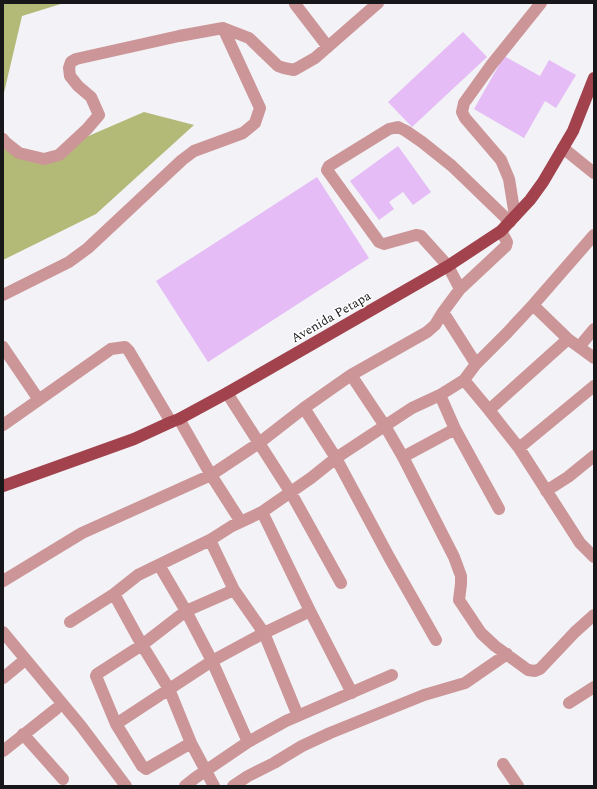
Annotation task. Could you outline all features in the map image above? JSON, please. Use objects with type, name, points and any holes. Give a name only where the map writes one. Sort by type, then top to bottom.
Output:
[{"type":"main road","name":"Avenida Petapa","points":[[3,486],[134,439],[228,393],[448,266],[500,231],[530,200],[543,182],[573,131],[594,78]]},
{"type":"street","points":[[3,139],[19,153],[44,158],[59,155],[87,129],[99,115],[91,97],[78,86],[70,76],[69,68],[71,62],[76,59],[179,36],[223,28],[249,38],[278,66],[294,70],[315,58],[378,3]]},
{"type":"street","points":[[513,219],[508,179],[501,160],[465,118],[462,112],[464,103],[492,64],[541,3]]},
{"type":"street","points":[[295,4],[328,47]]},
{"type":"street","points":[[3,295],[69,262],[88,248],[182,160],[194,151],[242,133],[255,123],[260,108],[223,28]]},
{"type":"street","points":[[460,289],[448,266],[421,236],[384,244],[379,242],[327,170],[329,166],[389,129],[398,127],[422,142],[452,166],[513,219]]},
{"type":"street","points":[[563,148],[594,173]]},
{"type":"street","points":[[3,581],[82,533],[211,475],[259,443],[304,408],[351,375],[427,332],[435,325],[460,289],[506,246],[507,242],[500,231]]},
{"type":"street","points":[[70,622],[114,594],[138,575],[210,540],[232,526],[262,512],[336,458],[412,408],[440,396],[464,380],[476,364],[592,243]]},
{"type":"street","points":[[533,304],[568,339],[594,358]]},
{"type":"street","points":[[443,312],[476,364]]},
{"type":"street","points":[[578,347],[594,329]]},
{"type":"street","points":[[489,410],[568,339]]},
{"type":"street","points":[[3,425],[110,350],[125,346],[241,522]]},
{"type":"street","points":[[3,347],[40,400]]},
{"type":"street","points":[[351,375],[385,426],[456,564],[461,576],[459,600],[481,633],[495,646],[528,670],[535,671],[540,669],[575,632],[594,615]]},
{"type":"street","points":[[464,380],[518,448],[580,543],[594,557]]},
{"type":"street","points":[[518,448],[594,386]]},
{"type":"street","points":[[228,393],[290,492],[341,583]]},
{"type":"street","points":[[440,396],[455,429],[499,510]]},
{"type":"street","points":[[304,408],[336,458],[436,640]]},
{"type":"street","points":[[402,457],[455,429]]},
{"type":"street","points":[[546,491],[568,477],[594,456]]},
{"type":"street","points":[[262,512],[310,611],[352,692]]},
{"type":"street","points":[[210,540],[234,590],[264,633],[298,716]]},
{"type":"street","points":[[159,565],[186,611],[212,661],[248,742]]},
{"type":"street","points":[[191,742],[146,768],[142,766],[116,724],[96,675],[142,645],[186,611],[234,590]]},
{"type":"street","points":[[114,594],[142,645],[169,689],[191,742],[214,786]]},
{"type":"street","points":[[116,724],[212,661],[264,633],[310,611]]},
{"type":"street","points":[[3,632],[81,726],[126,786]]},
{"type":"street","points":[[233,786],[302,746],[330,733],[424,695],[465,683],[507,654]]},
{"type":"street","points":[[3,678],[20,664]]},
{"type":"street","points":[[185,786],[248,742],[286,721],[392,675]]},
{"type":"street","points":[[569,703],[594,687]]},
{"type":"street","points":[[3,751],[56,709]]},
{"type":"street","points":[[24,734],[62,779]]},
{"type":"street","points":[[503,764],[518,786]]},
{"type":"green space","points":[[3,3],[64,3],[22,16],[3,97]]},
{"type":"green space","points":[[144,112],[194,125],[96,214],[3,260],[3,132],[33,160]]},
{"type":"building","points":[[463,32],[487,57],[412,127],[388,102]]},
{"type":"building","points":[[504,56],[540,76],[549,60],[576,75],[556,108],[545,101],[524,138],[474,109]]},
{"type":"building","points":[[398,146],[431,192],[413,205],[403,192],[389,202],[394,209],[379,220],[350,181]]},
{"type":"building","points":[[317,177],[369,258],[208,362],[156,281]]}]
